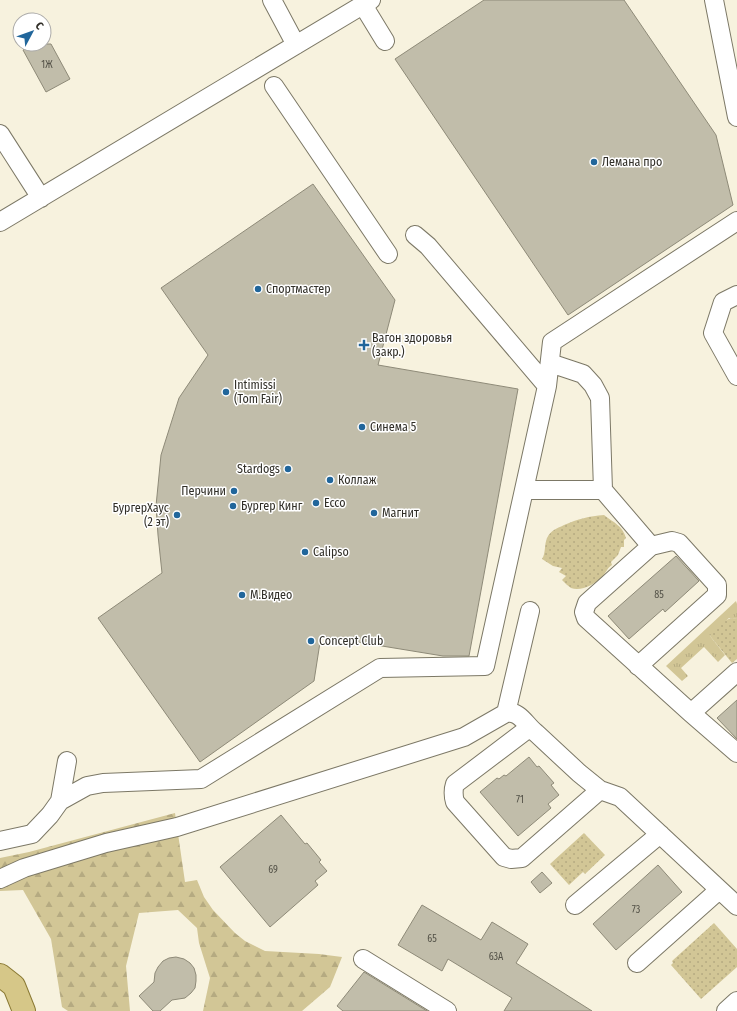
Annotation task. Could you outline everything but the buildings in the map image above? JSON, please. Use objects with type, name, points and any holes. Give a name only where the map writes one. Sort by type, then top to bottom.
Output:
[{"type":"main road","points":[[0,975],[14,986],[24,1011]]},
{"type":"street","points":[[272,0],[296,45]]},
{"type":"street","points":[[714,0],[737,117]]},
{"type":"street","points":[[0,222],[367,2],[385,41]]},
{"type":"street","points":[[274,86],[388,254]]},
{"type":"street","points":[[0,134],[41,198]]},
{"type":"street","points":[[0,841],[32,834],[60,801],[87,786],[201,779],[380,668],[485,666],[547,386],[552,342],[737,221]]},
{"type":"street","points":[[415,236],[428,246],[547,386]]},
{"type":"street","points":[[737,295],[723,302],[713,333],[737,376]]},
{"type":"street","points":[[550,364],[583,374],[593,386],[600,398],[603,490],[650,546]]},
{"type":"street","points":[[524,490],[603,490]]},
{"type":"street","points":[[638,666],[717,595],[717,585],[679,543],[672,541],[650,546],[587,603],[584,612],[586,618],[638,666],[737,753]]},
{"type":"street","points":[[506,713],[530,611]]},
{"type":"street","points":[[690,713],[737,672]]},
{"type":"street","points":[[0,879],[24,868],[106,843],[177,827],[464,737],[506,713],[515,713],[519,715],[529,728],[600,790],[620,797],[737,906]]},
{"type":"street","points":[[529,728],[455,784],[454,788],[453,794],[455,802],[504,857],[511,859],[522,858],[600,790]]},
{"type":"street","points":[[60,801],[67,760]]},
{"type":"street","points":[[575,905],[660,834]]},
{"type":"street","points":[[637,963],[719,890]]},
{"type":"street","points":[[363,959],[447,1011]]},
{"type":"street","points":[[726,1011],[737,1001]]},
{"type":"green space","points":[[604,515],[622,530],[626,538],[624,540],[624,547],[621,547],[618,555],[611,562],[612,565],[599,580],[592,585],[583,588],[571,588],[562,580],[566,576],[559,572],[562,568],[553,566],[542,559],[547,538],[554,530],[569,523],[579,519]]},
{"type":"green space","points":[[736,601],[737,619],[729,618],[710,636],[725,655],[718,662],[704,647],[681,668],[688,676],[682,681],[666,666]]},
{"type":"green space","points":[[732,618],[737,619],[737,659],[732,663],[710,636],[719,625]]},
{"type":"green space","points":[[175,813],[185,882],[197,880],[204,897],[213,910],[235,933],[245,941],[265,951],[319,954],[342,957],[330,987],[302,1011],[203,1011],[210,978],[199,943],[197,928],[178,910],[139,913],[126,966],[130,1011],[68,1011],[62,1007],[51,939],[23,890],[0,891],[0,858],[29,852]]},
{"type":"green space","points":[[584,833],[605,855],[585,874],[583,872],[569,885],[550,864]]},
{"type":"green space","points":[[714,923],[737,949],[737,967],[701,999],[671,965],[673,963],[672,961]]},
{"type":"place","name":"Лемана про","points":[[594,162]]},
{"type":"place","name":"Спортмастер","points":[[258,289]]},
{"type":"place","name":"Вагон здоровья (закр.)","points":[[364,345]]},
{"type":"place","name":"Intimissi (Tom Fair)","points":[[226,392]]},
{"type":"place","name":"Синема 5","points":[[362,427]]},
{"type":"place","name":"Stardogs","points":[[288,469]]},
{"type":"place","name":"Коллаж","points":[[330,480]]},
{"type":"place","name":"Перчини","points":[[234,491]]},
{"type":"place","name":"Ecco","points":[[316,503]]},
{"type":"place","name":"Бургер Кинг","points":[[233,506]]},
{"type":"place","name":"Магнит","points":[[374,513]]},
{"type":"place","name":"БургерХаус (2 эт)","points":[[177,515]]},
{"type":"place","name":"Calipso","points":[[305,552]]},
{"type":"place","name":"М.Видео","points":[[242,595]]},
{"type":"place","name":"Concept Club","points":[[311,641]]}]
